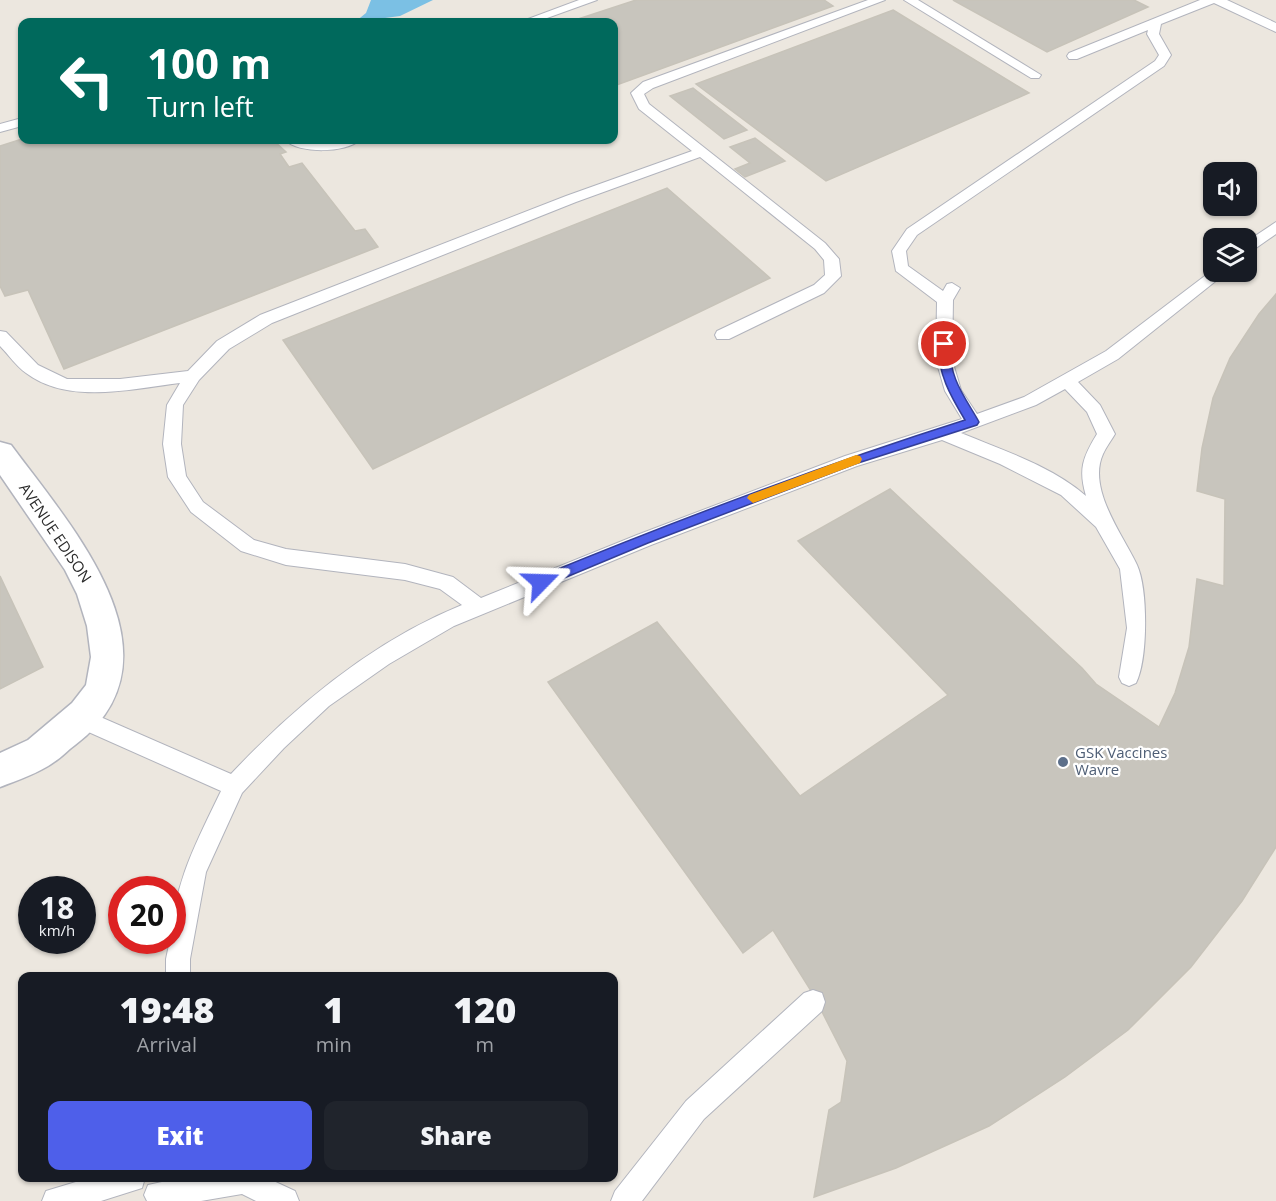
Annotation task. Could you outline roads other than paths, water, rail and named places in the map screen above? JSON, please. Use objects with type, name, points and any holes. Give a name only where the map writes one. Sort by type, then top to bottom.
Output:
[{"type":"street","name":"AVENUE EDISON","points":[[0,453],[77,560],[92,589],[102,619],[109,661],[103,687],[82,719],[38,753],[0,770]]},
{"type":"lane","points":[[538,18],[591,0]]},
{"type":"lane","points":[[723,335],[819,289],[833,276],[831,259],[820,246],[644,105],[637,93],[648,85],[879,0]]},
{"type":"lane","points":[[910,0],[1035,75]]},
{"type":"lane","points":[[1073,56],[1210,0]]},
{"type":"lane","points":[[1218,0],[1276,28]]},
{"type":"lane","points":[[973,422],[953,391],[944,360],[948,294],[902,268],[899,251],[912,232],[1161,63],[1165,55],[1153,34],[1155,23]]},
{"type":"lane","points":[[0,128],[18,123]]},
{"type":"lane","points":[[301,144],[305,146],[340,144]]},
{"type":"lane","points":[[478,607],[446,584],[405,572],[286,557],[248,546],[220,527],[197,507],[177,477],[172,444],[175,405],[193,376],[223,345],[266,319],[571,198],[702,152]]},
{"type":"lane","points":[[1257,242],[1276,227]]},
{"type":"lane","points":[[178,972],[178,958],[195,871],[234,786],[276,741],[322,700],[382,658],[438,625],[644,540],[851,461],[944,433],[1030,401],[1112,354],[1206,282]]},
{"type":"lane","points":[[0,336],[32,369],[65,385],[120,385],[193,376]]},
{"type":"lane","points":[[1068,381],[1094,409],[1106,434],[1093,455],[1090,479],[1103,522],[1129,568],[1137,628],[1129,677]]},
{"type":"lane","points":[[944,433],[1006,459],[1067,490],[1103,522]]},
{"type":"lane","points":[[82,719],[234,786]]},
{"type":"lane","points":[[625,1201],[695,1110],[813,1002]]},
{"type":"lane","points":[[56,1201],[119,1182]]},
{"type":"lane","points":[[158,1191],[228,1182]]},
{"type":"lane","points":[[247,1182],[285,1201]]},
{"type":"water","points":[[371,0],[433,0],[400,16],[360,18],[366,13]]},
{"type":"place","name":"GSK Vaccines Wavre","points":[[1063,762]]}]
